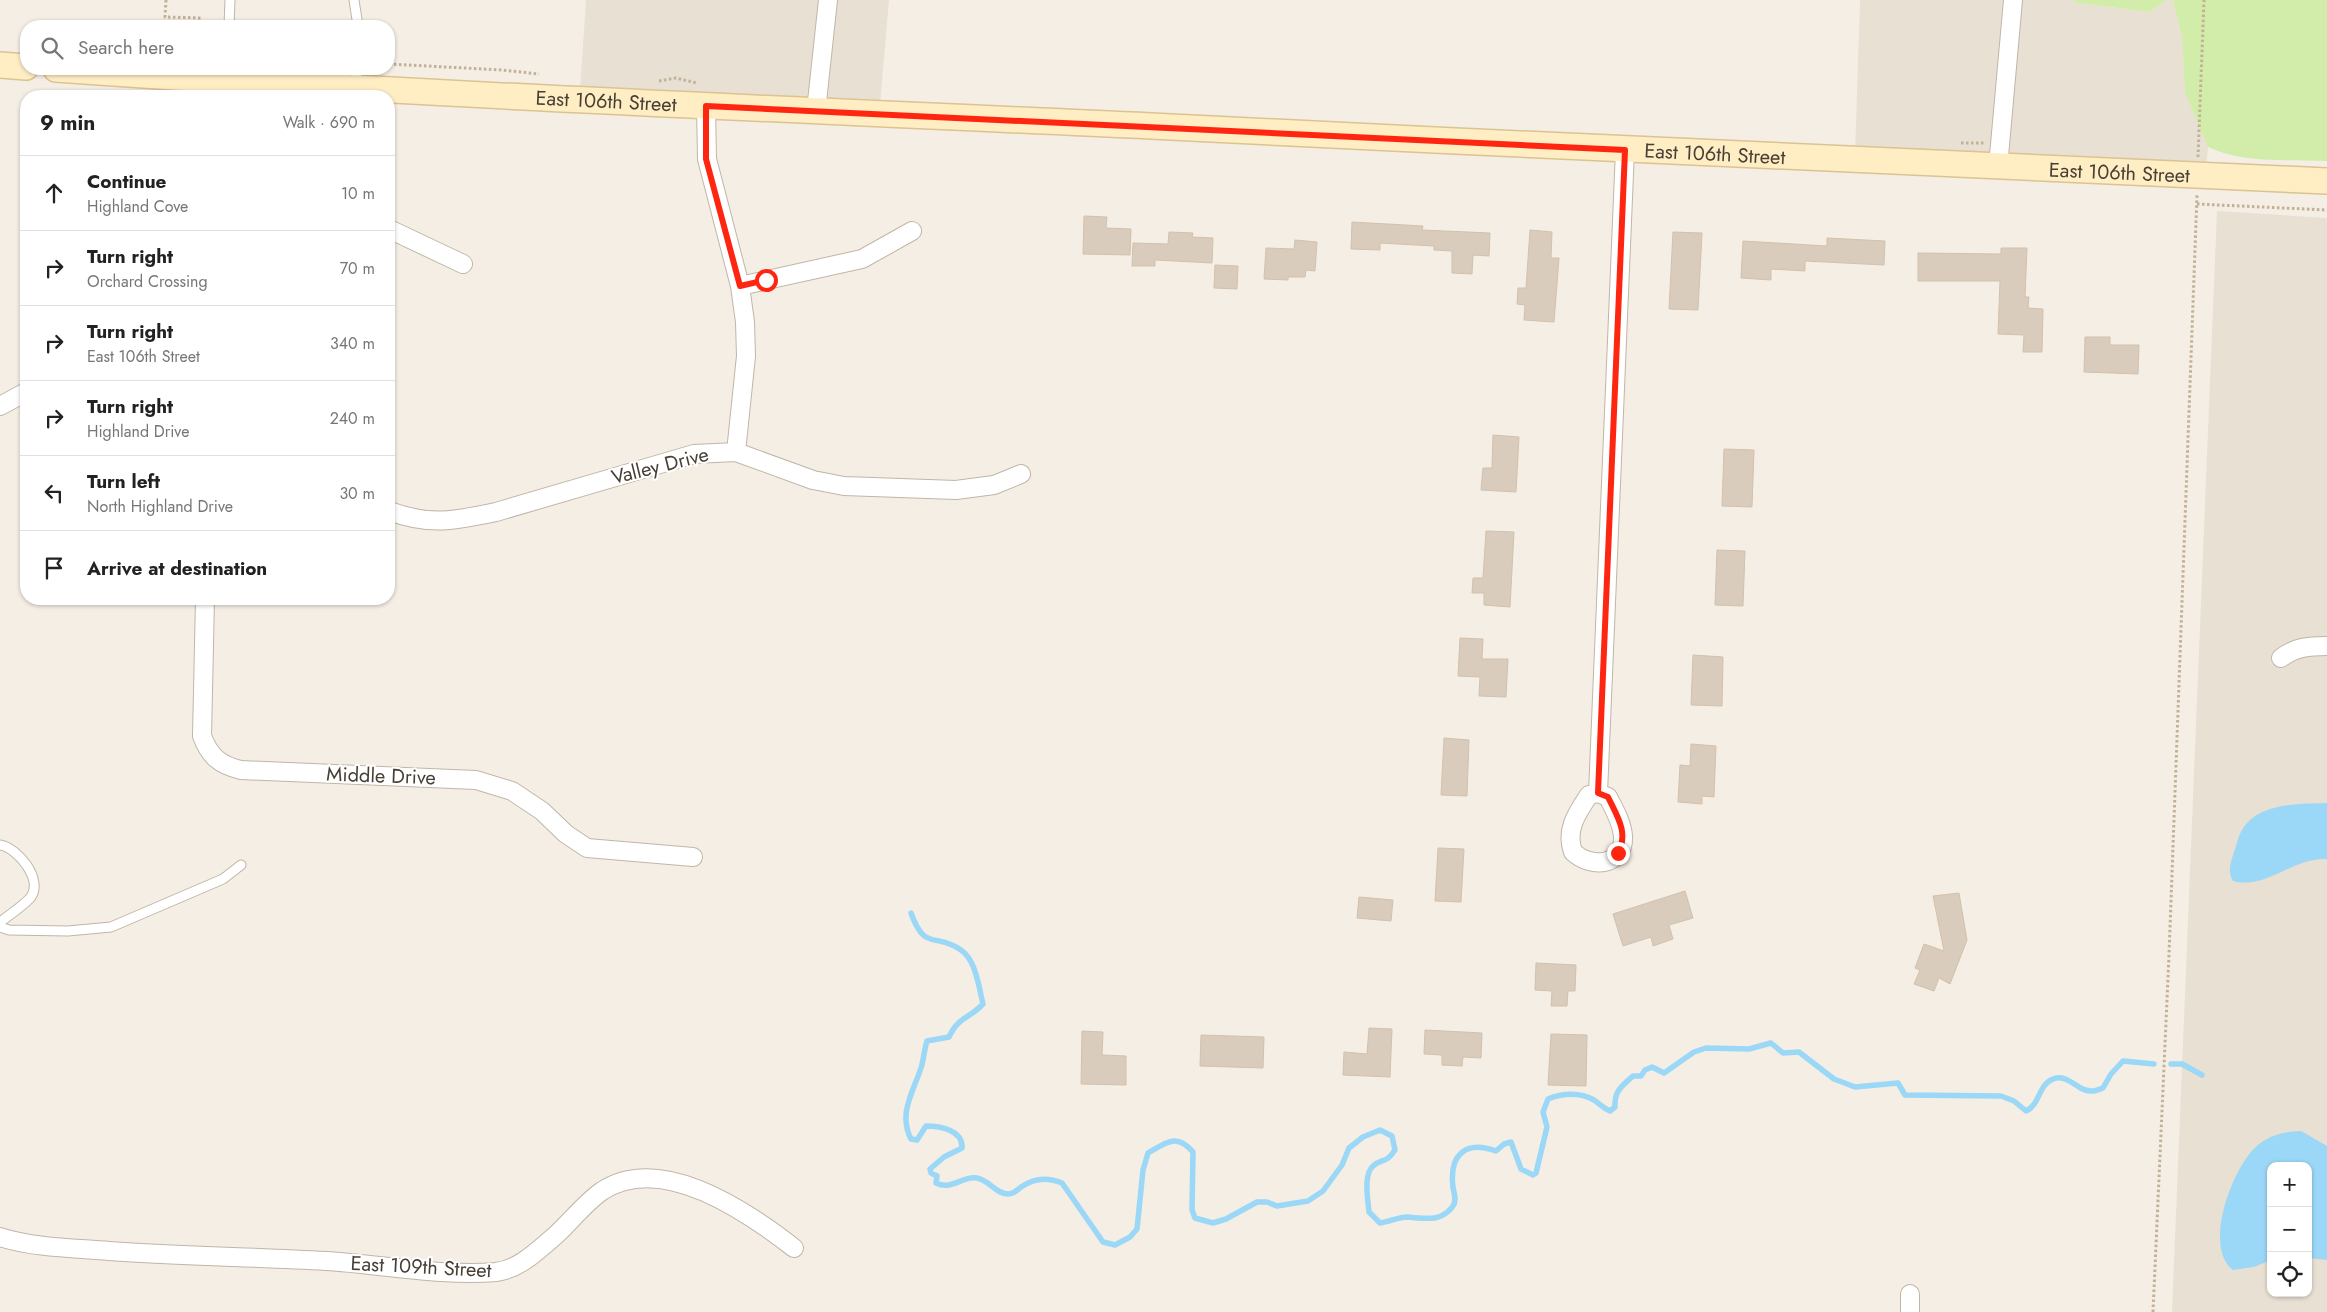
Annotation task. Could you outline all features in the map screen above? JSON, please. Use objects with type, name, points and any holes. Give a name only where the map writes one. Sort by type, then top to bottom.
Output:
[{"type":"street","points":[[816,111],[828,0]]},
{"type":"street","points":[[1998,167],[2013,0]]},
{"type":"street","points":[[0,65],[20,67]]},
{"type":"street","name":"East 106th Street","points":[[176,75],[356,84],[706,106],[2327,181]]},
{"type":"street","points":[[706,106],[706,159],[740,286],[746,338],[736,452]]},
{"type":"street","points":[[1598,793],[1625,150]]},
{"type":"street","points":[[740,286],[862,259],[912,231]]},
{"type":"street","points":[[395,232],[462,264]]},
{"type":"street","points":[[0,406],[20,395]]},
{"type":"street","name":"Valley Drive","points":[[395,513],[438,522],[466,519],[694,454],[736,452],[813,480],[844,486],[964,490],[994,485],[1021,474]]},
{"type":"street","name":"Middle Drive","points":[[205,605],[202,736],[207,750],[215,759],[226,766],[241,770],[476,780],[512,791],[542,811],[566,834],[587,848],[693,857]]},
{"type":"street","points":[[2281,658],[2292,650],[2311,646],[2327,646]]},
{"type":"street","name":"East 109th Street","points":[[0,1237],[54,1247],[491,1272],[514,1267],[532,1256],[603,1190],[624,1181],[639,1178],[665,1180],[709,1194],[759,1220],[794,1248]]},
{"type":"street","points":[[1910,1294],[1910,1312]]},
{"type":"lane","points":[[229,20],[230,0]]},
{"type":"lane","points":[[354,0],[357,20]]},
{"type":"lane","points":[[0,844],[20,855],[29,867],[33,886],[31,896],[0,922]]},
{"type":"lane","points":[[0,927],[9,930],[68,931],[111,927],[223,879],[241,865]]},
{"type":"path","points":[[166,0],[165,17],[202,18]]},
{"type":"path","points":[[2153,1312],[2204,0]]},
{"type":"path","points":[[2197,204],[2327,210]]},
{"type":"shaded area","points":[[586,0],[889,0],[880,104],[580,91]]},
{"type":"shaded area","points":[[1860,0],[2072,0],[2077,3],[2150,12],[2166,0],[2173,0],[2182,38],[2185,93],[2208,147],[2206,170],[1855,155]]},
{"type":"shaded area","points":[[2217,211],[2327,218],[2327,1312],[2172,1312]]},
{"type":"green space","points":[[2072,0],[2166,0],[2150,12],[2077,3]]},
{"type":"green space","points":[[2173,0],[2327,0],[2327,161],[2251,158],[2236,156],[2208,147],[2185,93],[2182,38]]},
{"type":"water","points":[[2327,803],[2327,859],[2302,863],[2257,881],[2245,883],[2233,881],[2230,870],[2232,859],[2241,832],[2249,821],[2258,814],[2280,806]]},
{"type":"water","points":[[2301,1131],[2327,1146],[2327,1260],[2312,1258],[2312,1162],[2267,1162],[2267,1262],[2254,1267],[2233,1270],[2224,1259],[2220,1244],[2224,1206],[2231,1187],[2248,1155],[2258,1145],[2268,1138],[2289,1132]]},
{"type":"building","points":[[1084,216],[1107,217],[1106,228],[1131,229],[1130,255],[1083,254]]},
{"type":"building","points":[[1352,222],[1423,226],[1422,230],[1490,233],[1489,256],[1473,255],[1472,274],[1452,273],[1452,251],[1434,250],[1434,246],[1380,243],[1380,250],[1351,249]]},
{"type":"building","points":[[1530,230],[1552,232],[1551,258],[1559,258],[1554,322],[1524,320],[1525,305],[1517,304],[1518,288],[1526,288]]},
{"type":"building","points":[[1169,232],[1193,233],[1192,237],[1213,238],[1212,263],[1155,260],[1155,266],[1132,266],[1133,243],[1168,244]]},
{"type":"building","points":[[1673,232],[1702,233],[1698,310],[1669,309]]},
{"type":"building","points":[[1827,238],[1885,241],[1884,265],[1805,261],[1805,271],[1771,269],[1771,280],[1741,278],[1743,241],[1827,246]]},
{"type":"building","points":[[1295,240],[1317,242],[1315,271],[1306,270],[1305,277],[1288,277],[1288,280],[1264,279],[1266,248],[1294,249]]},
{"type":"building","points":[[2001,248],[2027,248],[2025,297],[2029,297],[2028,308],[2043,309],[2042,352],[2023,352],[2024,335],[1998,334],[2000,281],[1918,281],[1918,253],[2001,254]]},
{"type":"building","points":[[1215,265],[1238,266],[1237,289],[1214,288]]},
{"type":"building","points":[[2085,337],[2110,337],[2110,345],[2139,345],[2138,374],[2084,372]]},
{"type":"building","points":[[1493,435],[1519,437],[1516,492],[1481,490],[1483,468],[1492,468]]},
{"type":"building","points":[[1724,449],[1754,450],[1752,507],[1722,506]]},
{"type":"building","points":[[1486,531],[1514,532],[1510,607],[1484,605],[1484,593],[1472,593],[1473,578],[1483,578]]},
{"type":"building","points":[[1717,550],[1745,551],[1743,606],[1715,605]]},
{"type":"building","points":[[1460,638],[1483,639],[1482,659],[1508,659],[1506,697],[1479,696],[1480,677],[1458,676]]},
{"type":"building","points":[[1693,655],[1723,657],[1722,706],[1691,705]]},
{"type":"building","points":[[1444,738],[1469,740],[1467,796],[1441,795]]},
{"type":"building","points":[[1691,744],[1716,746],[1714,797],[1702,796],[1702,804],[1678,802],[1680,765],[1690,766]]},
{"type":"building","points":[[1438,848],[1464,849],[1461,902],[1435,901]]},
{"type":"building","points":[[1685,891],[1693,918],[1669,925],[1673,939],[1653,946],[1651,937],[1623,946],[1613,914]]},
{"type":"building","points":[[1959,893],[1967,940],[1950,984],[1939,978],[1934,991],[1914,984],[1920,970],[1915,968],[1924,944],[1944,951],[1933,896]]},
{"type":"building","points":[[1359,897],[1393,900],[1391,921],[1357,918]]},
{"type":"building","points":[[1536,963],[1576,965],[1575,991],[1568,991],[1567,1006],[1551,1006],[1552,991],[1535,990]]},
{"type":"building","points":[[1369,1028],[1392,1029],[1390,1077],[1343,1075],[1344,1052],[1367,1054]]},
{"type":"building","points":[[1425,1030],[1482,1033],[1481,1058],[1463,1057],[1462,1066],[1442,1065],[1442,1055],[1424,1054]]},
{"type":"building","points":[[1082,1031],[1103,1032],[1102,1055],[1126,1056],[1126,1085],[1081,1084]]},
{"type":"building","points":[[1551,1034],[1587,1035],[1586,1086],[1548,1085]]},
{"type":"building","points":[[1201,1035],[1264,1037],[1263,1068],[1200,1066]]},
{"type":"waterway","points":[[911,913],[916,925],[926,937],[952,945],[961,950],[970,960],[976,975],[983,1004],[960,1021],[949,1037],[927,1041],[921,1068],[908,1103],[906,1121],[911,1139],[917,1140],[926,1126],[932,1126],[950,1130],[959,1137],[961,1142],[962,1148],[944,1157],[930,1169],[931,1173],[937,1176],[936,1183],[947,1185],[977,1178],[985,1181],[1000,1192],[1008,1194],[1014,1193],[1026,1184],[1036,1180],[1057,1181],[1062,1183],[1103,1242],[1115,1245],[1130,1237],[1137,1229],[1143,1170],[1148,1153],[1172,1141],[1182,1143],[1193,1152],[1192,1210],[1195,1218],[1213,1223],[1226,1219],[1257,1202],[1267,1202],[1277,1206],[1308,1201],[1323,1191],[1342,1165],[1349,1148],[1363,1137],[1380,1130],[1392,1136],[1395,1150],[1389,1157],[1373,1166],[1368,1175],[1369,1212],[1380,1223],[1404,1217],[1438,1217],[1448,1211],[1453,1206],[1455,1199],[1452,1176],[1454,1166],[1461,1153],[1468,1149],[1476,1147],[1496,1151],[1504,1144],[1511,1142],[1521,1169],[1533,1175],[1536,1173],[1547,1127],[1543,1112],[1548,1099],[1565,1095],[1589,1097],[1610,1111],[1615,1107],[1617,1093],[1633,1076],[1641,1076],[1645,1070],[1652,1067],[1664,1073],[1694,1052],[1706,1048],[1749,1049],[1771,1043],[1783,1053],[1799,1052],[1834,1079],[1855,1087],[1898,1083],[1905,1095],[2001,1096],[2014,1101],[2026,1111],[2034,1104],[2044,1086],[2053,1079],[2064,1078],[2082,1089],[2093,1091],[2103,1088],[2111,1074],[2123,1061],[2154,1064]]},
{"type":"waterway","points":[[2171,1064],[2182,1064],[2202,1075]]},
{"type":"route","points":[[766,280],[740,286],[706,159],[706,106],[1625,150],[1598,793],[1608,797],[1622,824],[1624,838],[1618,853]]}]
